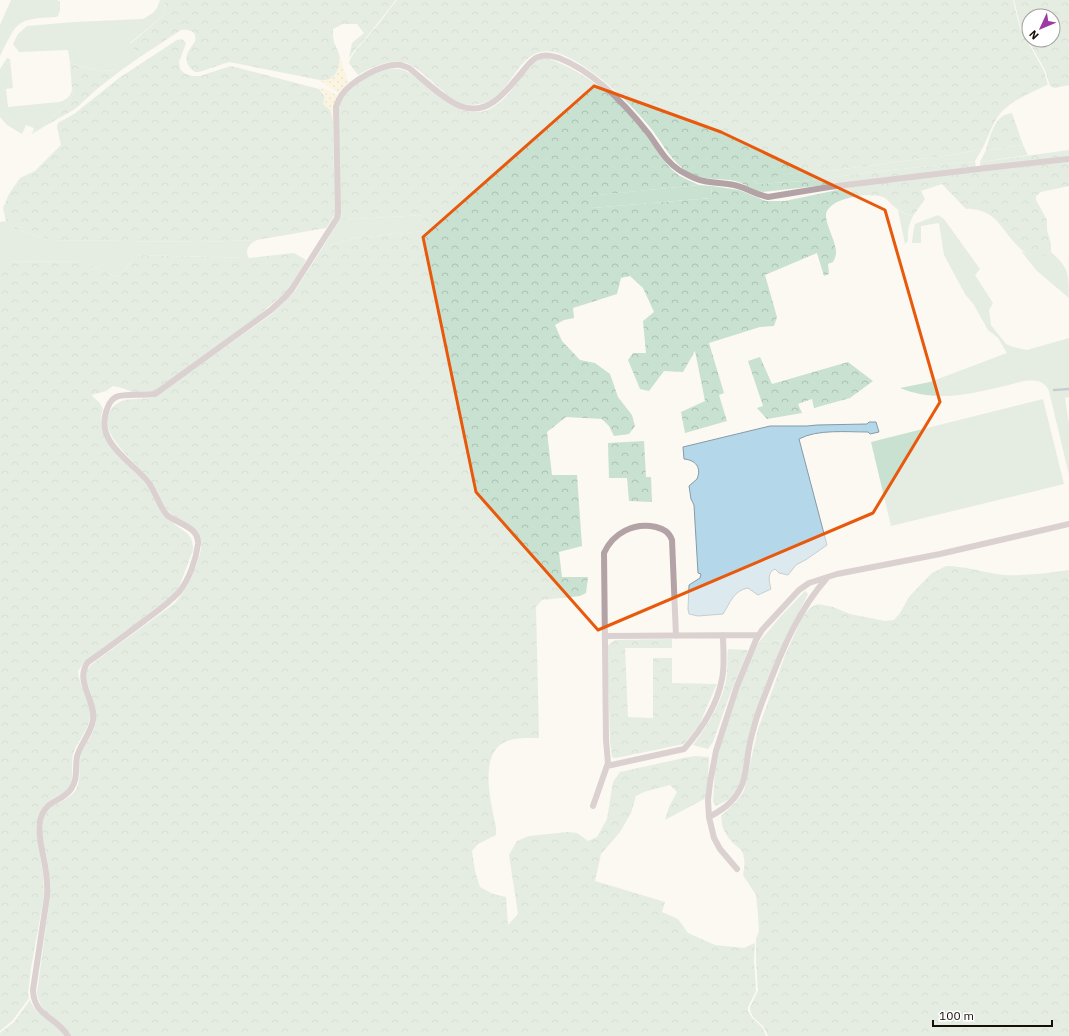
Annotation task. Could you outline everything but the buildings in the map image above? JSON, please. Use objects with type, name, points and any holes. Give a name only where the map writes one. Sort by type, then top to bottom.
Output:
[{"type":"street","points":[[68,1036],[65,1031],[41,1012],[34,1001],[33,996],[48,897],[48,883],[39,832],[41,820],[45,810],[52,802],[67,794],[76,780],[77,757],[92,722],[93,713],[92,704],[84,684],[84,668],[88,662],[154,613],[180,591],[194,561],[198,544],[197,538],[193,531],[167,514],[148,483],[117,452],[110,442],[105,427],[105,416],[110,403],[116,397],[126,395],[144,396],[155,394],[271,310],[292,289],[336,218],[338,205],[336,107],[341,96],[351,86],[376,70],[401,65],[410,68],[450,101],[460,106],[477,109],[486,107],[503,94],[530,62],[537,57],[545,55],[558,58],[576,66],[627,108],[668,160],[678,170],[702,181],[735,185],[758,195],[768,197],[829,187],[978,169],[1069,160]]},
{"type":"street","points":[[737,869],[720,849],[714,838],[709,817],[708,800],[716,751],[748,655],[759,635],[799,590],[809,583],[828,577],[940,554],[1069,524]]},
{"type":"street","points":[[593,806],[608,763],[606,740],[604,553],[608,546],[626,529],[634,526],[650,525],[663,529],[670,534],[672,540],[676,636]]},
{"type":"street","points":[[709,817],[730,804],[741,788],[746,770],[754,725],[781,655],[795,624],[817,589],[828,577]]},
{"type":"street","points":[[607,766],[684,749],[692,740],[704,723],[718,696],[722,677],[723,635]]},
{"type":"street","points":[[606,636],[759,635]]},
{"type":"highlighted area","points":[[594,86],[721,132],[885,210],[940,402],[873,513],[598,630],[476,492],[423,237]]},
{"type":"green space","points":[[11,0],[58,0],[60,1],[60,10],[58,16],[56,17],[32,19],[19,24],[11,35],[0,56],[0,25]]},
{"type":"green space","points":[[160,0],[164,0],[165,14],[130,43],[140,57],[120,71],[96,70],[70,63],[68,50],[19,52],[13,44],[18,34],[27,26],[143,19],[153,13]]},
{"type":"green space","points":[[164,0],[396,0],[349,58],[352,43],[364,33],[357,24],[343,24],[333,29],[334,40],[340,56],[340,62],[335,75],[329,80],[325,81],[229,62],[195,72],[187,62],[187,56],[196,38],[192,31],[187,30],[181,30],[140,57],[130,44],[165,14]]},
{"type":"green space","points":[[397,0],[1013,0],[1021,30],[1021,48],[1031,48],[1044,71],[1048,85],[1021,98],[1003,110],[994,123],[982,149],[952,155],[827,171],[794,173],[753,180],[758,184],[803,181],[975,161],[976,168],[763,192],[735,181],[699,177],[682,168],[673,159],[644,120],[623,98],[599,77],[561,54],[548,51],[529,57],[502,91],[494,98],[476,105],[462,104],[447,94],[418,70],[403,62],[397,61],[386,63],[373,67],[358,75],[349,63],[350,59]]},
{"type":"green space","points":[[1014,0],[1069,0],[1069,85],[1055,88],[1050,86],[1045,70],[1032,48],[1061,48],[1061,8],[1021,8],[1021,28]]},
{"type":"green space","points":[[182,39],[186,43],[179,62],[180,69],[184,73],[192,76],[200,76],[231,66],[319,89],[330,107],[332,117],[334,169],[337,194],[335,214],[326,228],[257,240],[200,242],[51,240],[15,229],[6,221],[3,208],[9,194],[20,178],[35,171],[61,145],[57,127],[58,123],[74,114],[119,78],[177,40]]},
{"type":"green space","points":[[7,58],[10,59],[13,88],[6,89],[8,107],[59,102],[68,98],[72,89],[74,91],[66,105],[44,122],[45,126],[32,134],[34,128],[26,125],[22,134],[7,125],[0,117],[0,69]]},
{"type":"green space","points":[[547,58],[576,71],[589,79],[613,98],[635,121],[671,168],[682,177],[699,185],[588,196],[592,208],[711,198],[712,186],[739,190],[766,201],[785,201],[856,186],[966,172],[1069,162],[1069,186],[1041,192],[1036,196],[1036,200],[1047,220],[1047,230],[1051,244],[1051,252],[1042,256],[1034,256],[1026,253],[1012,240],[994,218],[981,211],[966,209],[942,184],[921,191],[925,199],[913,216],[901,212],[886,198],[879,196],[860,196],[840,201],[833,205],[827,210],[826,217],[836,250],[836,255],[833,262],[828,264],[829,274],[824,276],[817,253],[765,275],[777,317],[774,326],[760,327],[709,343],[724,393],[719,395],[727,421],[685,433],[681,412],[705,401],[695,351],[683,372],[664,371],[649,391],[640,389],[628,360],[633,353],[646,353],[643,321],[654,312],[643,288],[630,276],[621,278],[617,294],[573,308],[574,318],[564,320],[555,325],[562,341],[580,360],[595,363],[610,374],[618,397],[632,415],[635,426],[629,434],[614,436],[609,426],[602,419],[566,417],[547,432],[552,475],[577,475],[582,546],[559,552],[562,577],[588,577],[586,593],[580,596],[542,600],[536,607],[539,738],[521,738],[507,741],[495,750],[491,759],[489,782],[496,835],[478,844],[472,851],[475,871],[480,887],[493,894],[506,897],[508,925],[518,914],[509,855],[517,841],[529,836],[568,832],[577,833],[588,841],[597,837],[607,819],[613,782],[620,772],[695,756],[709,757],[706,798],[665,820],[669,807],[677,792],[670,785],[644,792],[636,796],[631,813],[620,832],[601,854],[595,881],[665,902],[662,912],[678,919],[688,933],[715,945],[744,948],[755,943],[754,960],[756,991],[748,1007],[748,1011],[752,1018],[762,1027],[766,1036],[70,1036],[45,1012],[37,993],[50,897],[48,864],[42,832],[43,821],[48,810],[71,795],[77,787],[81,755],[93,732],[96,718],[94,703],[85,676],[87,670],[92,664],[175,603],[183,593],[191,578],[201,547],[200,537],[197,533],[171,514],[165,507],[152,482],[120,448],[108,427],[107,417],[112,408],[121,401],[155,397],[272,314],[295,291],[323,247],[356,238],[423,231],[423,215],[339,220],[339,105],[358,83],[384,70],[399,69],[412,74],[446,101],[459,109],[475,112],[483,111],[498,104],[510,92],[534,62]]},
{"type":"green space","points":[[70,63],[96,70],[120,71],[75,109],[45,126],[43,122],[66,105],[74,91],[72,89]]},
{"type":"green space","points":[[1012,113],[1023,145],[986,150],[997,122],[1004,115]]},
{"type":"green space","points":[[1023,145],[1028,155],[980,162],[986,150]]},
{"type":"green space","points":[[982,149],[975,161],[803,181],[758,184],[752,179],[952,155]]},
{"type":"green space","points":[[1069,150],[1069,157],[980,167],[980,162]]},
{"type":"green space","points":[[699,185],[712,186],[711,198],[592,208],[587,196]]},
{"type":"green space","points":[[898,210],[913,216],[910,222],[908,241],[905,244]]},
{"type":"green space","points":[[424,215],[424,231],[356,238],[323,247],[339,220]]},
{"type":"green space","points":[[938,215],[944,219],[980,269],[975,275],[993,303],[989,310],[991,325],[1006,344],[1027,350],[1069,338],[1069,388],[1053,390],[1069,390],[1069,397],[1065,398],[1069,424],[1069,475],[1049,391],[1042,383],[1035,381],[1024,381],[962,395],[947,396],[916,393],[900,388],[930,382],[1007,353],[998,338],[988,330],[974,305],[965,294],[944,255],[939,223],[921,226],[921,243],[912,243],[915,224]]},
{"type":"green space","points":[[6,221],[15,229],[51,240],[200,242],[257,240],[252,242],[248,247],[247,254],[249,258],[135,255],[126,269],[116,277],[85,262],[0,261],[0,222]]},
{"type":"green space","points":[[1021,251],[1036,255],[1044,255],[1051,252],[1065,267],[1067,272],[1069,298],[1037,271]]},
{"type":"green space","points":[[294,253],[306,260],[291,287],[284,294],[250,322],[153,392],[135,393],[113,386],[106,391],[92,395],[103,409],[101,419],[107,440],[114,450],[146,484],[172,522],[187,533],[192,539],[193,550],[179,587],[173,595],[89,659],[78,671],[80,682],[88,702],[90,712],[89,723],[73,754],[71,784],[65,791],[45,804],[38,819],[36,827],[43,875],[44,896],[31,968],[28,994],[29,998],[13,1020],[0,1031],[0,261],[85,262],[116,277],[126,269],[135,255],[249,258]]},
{"type":"green space","points":[[760,357],[772,384],[848,362],[873,381],[850,398],[814,408],[812,399],[798,404],[802,413],[767,419],[757,408],[763,406],[748,361]]},
{"type":"green space","points":[[1043,399],[1064,484],[891,526],[871,442]]},
{"type":"green space","points":[[644,441],[646,477],[651,477],[652,502],[629,501],[627,478],[609,478],[608,443]]},
{"type":"green space","points":[[946,566],[961,567],[1004,575],[1029,575],[1069,570],[1069,1036],[768,1036],[763,1026],[753,1017],[750,1010],[758,991],[756,939],[759,931],[756,895],[743,875],[743,853],[733,843],[724,830],[721,816],[736,802],[744,791],[758,729],[786,653],[803,616],[810,608],[818,604],[833,607],[850,614],[885,621],[894,620],[900,613],[909,597],[923,582],[932,573]]},
{"type":"green space","points":[[805,591],[808,594],[785,640],[759,642],[781,616]]},
{"type":"green space","points":[[672,639],[672,648],[625,648],[628,717],[653,718],[653,658],[672,658],[672,683],[717,684],[699,725],[684,744],[616,758],[612,757],[610,741],[607,646],[615,640]]},
{"type":"green space","points":[[785,640],[766,687],[744,769],[737,789],[730,799],[716,806],[713,802],[715,770],[721,743],[750,659],[759,642]]},
{"type":"green space","points":[[728,649],[748,650],[713,742],[708,749],[693,745],[708,722],[724,690],[727,677]]},
{"type":"green space","points":[[30,1000],[37,1011],[57,1026],[65,1036],[0,1036],[0,1033],[14,1022]]},
{"type":"sand","points":[[340,57],[349,85],[340,94],[319,80],[325,80],[333,77],[337,71]]},
{"type":"sand","points":[[324,88],[338,96],[333,106],[333,120],[330,110],[323,104],[325,94],[320,89]]},
{"type":"water","points":[[869,422],[876,422],[879,432],[870,434],[868,432],[823,432],[799,439],[827,545],[796,565],[788,575],[779,573],[775,569],[772,570],[769,578],[771,589],[758,595],[748,588],[739,591],[723,614],[698,616],[689,614],[689,585],[700,578],[701,574],[698,573],[694,505],[691,499],[689,486],[697,479],[699,471],[694,463],[684,459],[683,447],[770,426],[867,424]]},
{"type":"waterway","points":[[1054,390],[1069,389]]}]
